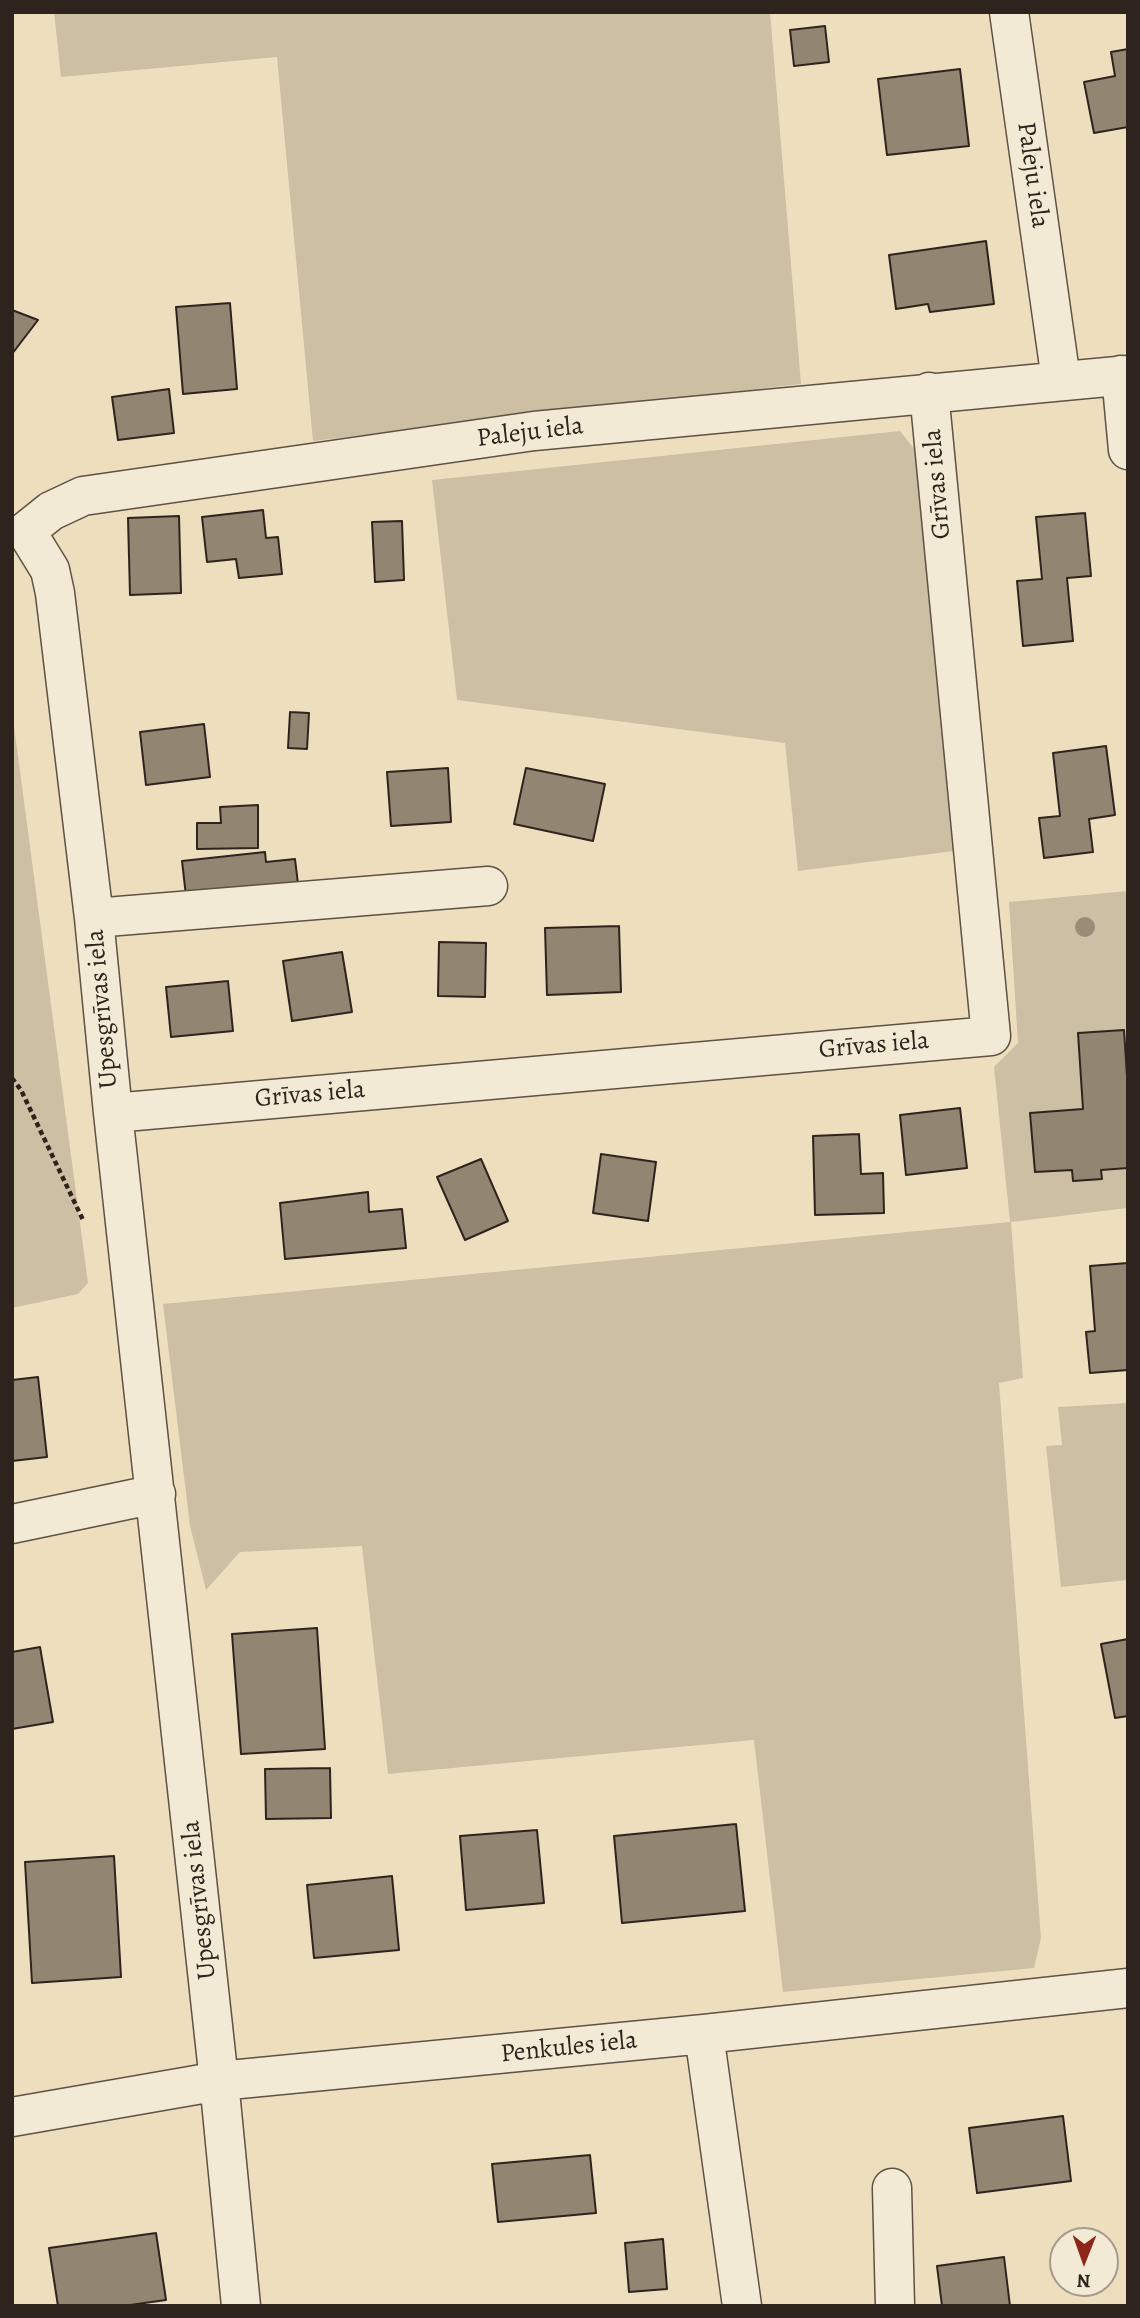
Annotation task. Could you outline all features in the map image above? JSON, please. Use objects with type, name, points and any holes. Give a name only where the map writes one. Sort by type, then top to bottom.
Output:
[{"type":"street","name":"Paleju iela","points":[[1009,12],[1061,380]]},
{"type":"street","name":"Paleju iela","points":[[19,529],[51,510],[83,496],[534,431],[1125,375]]},
{"type":"street","points":[[1125,375],[1128,450]]},
{"type":"street","name":"Grīvas iela","points":[[113,1113],[991,1036],[929,392]]},
{"type":"street","name":"Upesgrīvas iela","points":[[19,529],[50,570],[55,593],[94,918],[241,2306]]},
{"type":"street","points":[[94,918],[488,886]]},
{"type":"street","points":[[12,1524],[156,1494]]},
{"type":"street","name":"Penkules iela","points":[[12,2117],[219,2081],[704,2035],[1128,1988]]},
{"type":"street","points":[[704,2035],[742,2306]]},
{"type":"street","points":[[892,2188],[895,2306]]},
{"type":"path","points":[[12,1078],[21,1090],[85,1223]]},
{"type":"shaded area","points":[[54,12],[770,12],[801,384],[313,441],[277,57],[61,77]]},
{"type":"shaded area","points":[[900,431],[916,451],[954,851],[798,871],[785,743],[457,700],[432,480]]},
{"type":"shaded area","points":[[12,711],[88,1283],[78,1294],[12,1308]]},
{"type":"shaded area","points":[[1128,891],[1128,1208],[1011,1222],[1023,1378],[999,1383],[1041,1938],[1034,1968],[783,1992],[754,1740],[388,1774],[362,1546],[240,1552],[206,1590],[190,1526],[163,1304],[1010,1222],[994,1067],[1018,1043],[1009,902]]},
{"type":"shaded area","points":[[1128,1403],[1128,1580],[1061,1587],[1046,1446],[1062,1445],[1058,1407]]},
{"type":"building","points":[[825,26],[829,62],[794,66],[790,30]]},
{"type":"building","points":[[1128,49],[1128,127],[1094,133],[1084,82],[1115,76],[1111,52]]},
{"type":"building","points":[[960,69],[969,146],[887,155],[878,79]]},
{"type":"building","points":[[986,241],[994,304],[930,312],[928,304],[896,309],[889,255]]},
{"type":"building","points":[[230,303],[237,389],[183,394],[176,307]]},
{"type":"building","points":[[12,310],[38,320],[12,354]]},
{"type":"building","points":[[169,389],[174,433],[118,440],[112,397]]},
{"type":"building","points":[[263,510],[266,538],[278,537],[282,574],[239,578],[236,559],[207,562],[202,517]]},
{"type":"building","points":[[1085,513],[1091,576],[1067,578],[1073,641],[1023,646],[1017,581],[1042,579],[1036,517]]},
{"type":"building","points":[[179,516],[181,593],[130,595],[128,518]]},
{"type":"building","points":[[402,521],[404,580],[375,582],[372,522]]},
{"type":"building","points":[[290,712],[309,713],[307,749],[288,748]]},
{"type":"building","points":[[204,724],[210,777],[146,785],[140,732]]},
{"type":"building","points":[[1106,746],[1115,815],[1089,819],[1093,852],[1044,858],[1039,818],[1060,816],[1053,753]]},
{"type":"building","points":[[448,768],[451,822],[391,826],[387,772]]},
{"type":"building","points":[[526,768],[605,784],[593,841],[514,824]]},
{"type":"building","points":[[258,805],[258,848],[197,849],[197,823],[221,823],[220,807]]},
{"type":"building","points":[[265,852],[266,862],[295,859],[298,884],[186,896],[182,861]]},
{"type":"building","points":[[619,926],[621,992],[547,995],[545,928]]},
{"type":"building","points":[[439,942],[486,943],[485,997],[438,996]]},
{"type":"building","points":[[342,952],[352,1012],[292,1021],[283,961]]},
{"type":"building","points":[[228,981],[233,1031],[171,1037],[166,987]]},
{"type":"building","points":[[1124,1030],[1128,1091],[1128,1168],[1101,1170],[1102,1179],[1073,1181],[1072,1170],[1035,1172],[1030,1113],[1083,1109],[1078,1033]]},
{"type":"building","points":[[960,1108],[967,1168],[906,1175],[900,1115]]},
{"type":"building","points":[[859,1134],[861,1174],[883,1173],[884,1213],[815,1215],[813,1136]]},
{"type":"building","points":[[601,1154],[656,1162],[648,1221],[593,1213]]},
{"type":"building","points":[[481,1159],[508,1221],[465,1240],[437,1177]]},
{"type":"building","points":[[368,1192],[369,1212],[402,1209],[406,1248],[285,1259],[280,1203]]},
{"type":"building","points":[[1128,1263],[1128,1370],[1090,1373],[1086,1332],[1095,1331],[1090,1266]]},
{"type":"building","points":[[38,1377],[47,1457],[12,1461],[12,1380]]},
{"type":"building","points":[[317,1628],[325,1749],[241,1754],[232,1634]]},
{"type":"building","points":[[1128,1639],[1128,1716],[1115,1718],[1101,1644]]},
{"type":"building","points":[[40,1647],[53,1722],[12,1729],[12,1652]]},
{"type":"building","points":[[330,1768],[331,1818],[266,1819],[265,1769]]},
{"type":"building","points":[[736,1824],[745,1911],[622,1923],[614,1836]]},
{"type":"building","points":[[537,1830],[544,1903],[466,1910],[460,1836]]},
{"type":"building","points":[[114,1856],[121,1977],[32,1983],[25,1862]]},
{"type":"building","points":[[392,1876],[399,1950],[314,1958],[307,1885]]},
{"type":"building","points":[[1063,2116],[1071,2181],[977,2193],[969,2128]]},
{"type":"building","points":[[590,2155],[596,2213],[498,2222],[492,2164]]},
{"type":"building","points":[[156,2233],[166,2300],[123,2306],[58,2306],[49,2248]]},
{"type":"building","points":[[663,2239],[667,2289],[629,2292],[625,2243]]},
{"type":"building","points":[[1004,2257],[1010,2306],[942,2306],[937,2266]]}]
